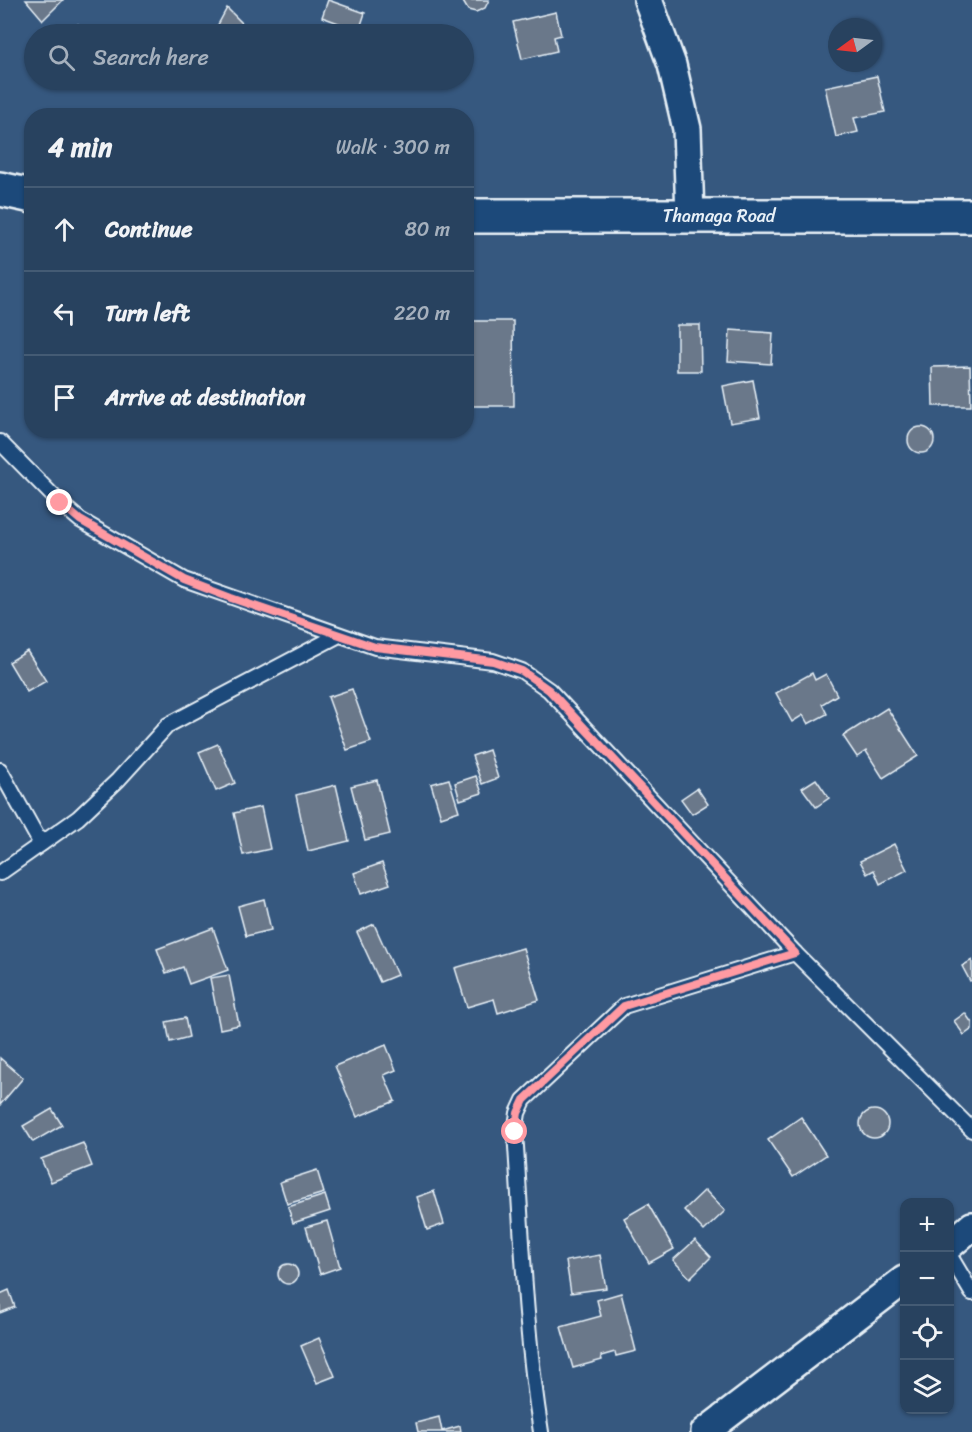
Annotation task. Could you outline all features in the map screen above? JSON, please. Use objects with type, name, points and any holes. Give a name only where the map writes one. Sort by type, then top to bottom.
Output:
[{"type":"main road","points":[[0,189],[24,194]]},
{"type":"main road","name":"Thamaga Road","points":[[474,216],[972,216]]},
{"type":"street","points":[[648,0],[672,65],[687,129],[690,216]]},
{"type":"street","points":[[954,1242],[972,1226]]},
{"type":"street","points":[[705,1432],[900,1283]]},
{"type":"lane","points":[[0,442],[80,520],[184,580],[375,647],[493,661],[522,671],[549,690],[795,953],[972,1130]]},
{"type":"lane","points":[[0,873],[78,818],[118,780],[168,725],[339,635]]},
{"type":"lane","points":[[0,770],[41,844]]},
{"type":"lane","points":[[541,1432],[533,1375],[515,1132],[518,1113],[524,1100],[624,1006],[795,953]]},
{"type":"lane","points":[[954,1263],[972,1293]]},
{"type":"building","points":[[26,0],[63,0],[43,20]]},
{"type":"building","points":[[328,0],[365,13],[361,24],[341,24],[322,17]]},
{"type":"building","points":[[462,0],[489,0],[485,8],[476,12],[468,10]]},
{"type":"building","points":[[227,8],[243,24],[218,24]]},
{"type":"building","points":[[556,12],[561,35],[554,37],[557,51],[522,59],[513,22]]},
{"type":"building","points":[[877,76],[885,112],[854,118],[858,132],[836,137],[825,87]]},
{"type":"building","points":[[474,321],[513,321],[514,406],[474,406]]},
{"type":"building","points":[[677,325],[700,325],[701,371],[677,371]]},
{"type":"building","points":[[730,330],[773,333],[771,364],[728,361]]},
{"type":"building","points":[[970,366],[971,406],[933,406],[932,367]]},
{"type":"building","points":[[753,380],[760,418],[730,423],[723,386]]},
{"type":"building","points":[[921,427],[930,431],[934,440],[930,449],[921,453],[912,449],[908,440],[912,431]]},
{"type":"building","points":[[27,651],[46,681],[27,692],[9,662]]},
{"type":"building","points":[[812,673],[815,680],[826,674],[837,695],[822,704],[827,714],[808,724],[803,715],[792,722],[776,693]]},
{"type":"building","points":[[352,689],[371,742],[347,750],[328,697]]},
{"type":"building","points":[[887,708],[918,756],[883,778],[866,751],[857,757],[843,736]]},
{"type":"building","points":[[218,744],[235,783],[216,791],[199,752]]},
{"type":"building","points":[[489,750],[498,778],[482,784],[472,756]]},
{"type":"building","points":[[476,776],[482,793],[460,800],[455,783]]},
{"type":"building","points":[[449,779],[459,811],[441,817],[431,784]]},
{"type":"building","points":[[816,779],[829,798],[816,807],[802,788]]},
{"type":"building","points":[[377,780],[390,834],[365,840],[351,786]]},
{"type":"building","points":[[336,785],[349,841],[308,851],[296,795]]},
{"type":"building","points":[[697,788],[708,804],[692,814],[681,799]]},
{"type":"building","points":[[261,807],[270,849],[243,855],[234,813]]},
{"type":"building","points":[[894,844],[907,870],[880,884],[874,870],[867,874],[860,861]]},
{"type":"building","points":[[382,863],[390,884],[361,894],[354,873]]},
{"type":"building","points":[[264,899],[271,930],[246,936],[238,906]]},
{"type":"building","points":[[374,924],[397,975],[380,982],[357,932]]},
{"type":"building","points":[[213,928],[228,970],[189,984],[183,967],[166,973],[157,949]]},
{"type":"building","points":[[523,948],[539,1000],[498,1013],[494,999],[467,1007],[455,968]]},
{"type":"building","points":[[972,960],[972,980],[970,981],[962,966]]},
{"type":"building","points":[[229,975],[239,1025],[220,1029],[210,978]]},
{"type":"building","points":[[965,1013],[972,1023],[972,1029],[964,1035],[954,1021]]},
{"type":"building","points":[[185,1018],[189,1037],[170,1042],[166,1022]]},
{"type":"building","points":[[386,1045],[396,1070],[384,1075],[395,1101],[357,1117],[335,1066]]},
{"type":"building","points":[[0,1058],[23,1078],[0,1105]]},
{"type":"building","points":[[52,1109],[62,1125],[33,1142],[23,1126]]},
{"type":"building","points":[[874,1110],[884,1114],[888,1124],[884,1134],[874,1138],[864,1134],[860,1124],[864,1114]]},
{"type":"building","points":[[801,1117],[826,1155],[793,1177],[768,1140]]},
{"type":"building","points":[[83,1143],[92,1166],[51,1182],[41,1159]]},
{"type":"building","points":[[317,1170],[324,1193],[287,1204],[280,1182]]},
{"type":"building","points":[[705,1190],[725,1211],[704,1231],[684,1210]]},
{"type":"building","points":[[434,1191],[444,1224],[427,1230],[417,1197]]},
{"type":"building","points":[[325,1195],[330,1211],[293,1223],[288,1207]]},
{"type":"building","points":[[648,1204],[674,1249],[649,1263],[624,1218]]},
{"type":"building","points":[[327,1221],[340,1267],[320,1274],[306,1227]]},
{"type":"building","points":[[695,1240],[711,1257],[690,1278],[673,1260]]},
{"type":"building","points":[[600,1255],[606,1288],[571,1293],[566,1261]]},
{"type":"building","points":[[288,1264],[295,1267],[298,1274],[295,1281],[288,1284],[281,1281],[278,1274],[281,1267]]},
{"type":"building","points":[[9,1290],[15,1307],[0,1313],[0,1294]]},
{"type":"building","points":[[621,1293],[636,1351],[616,1356],[615,1352],[601,1356],[602,1360],[573,1368],[561,1327],[601,1316],[597,1300]]},
{"type":"building","points":[[319,1338],[335,1376],[317,1383],[301,1346]]},
{"type":"building","points":[[439,1417],[442,1431],[460,1426],[461,1432],[418,1432],[416,1423]]},
{"type":"route","points":[[60,503],[80,520],[184,580],[231,598],[375,647],[493,661],[522,671],[549,690],[795,953],[624,1006],[524,1100],[518,1113],[515,1132]]}]
